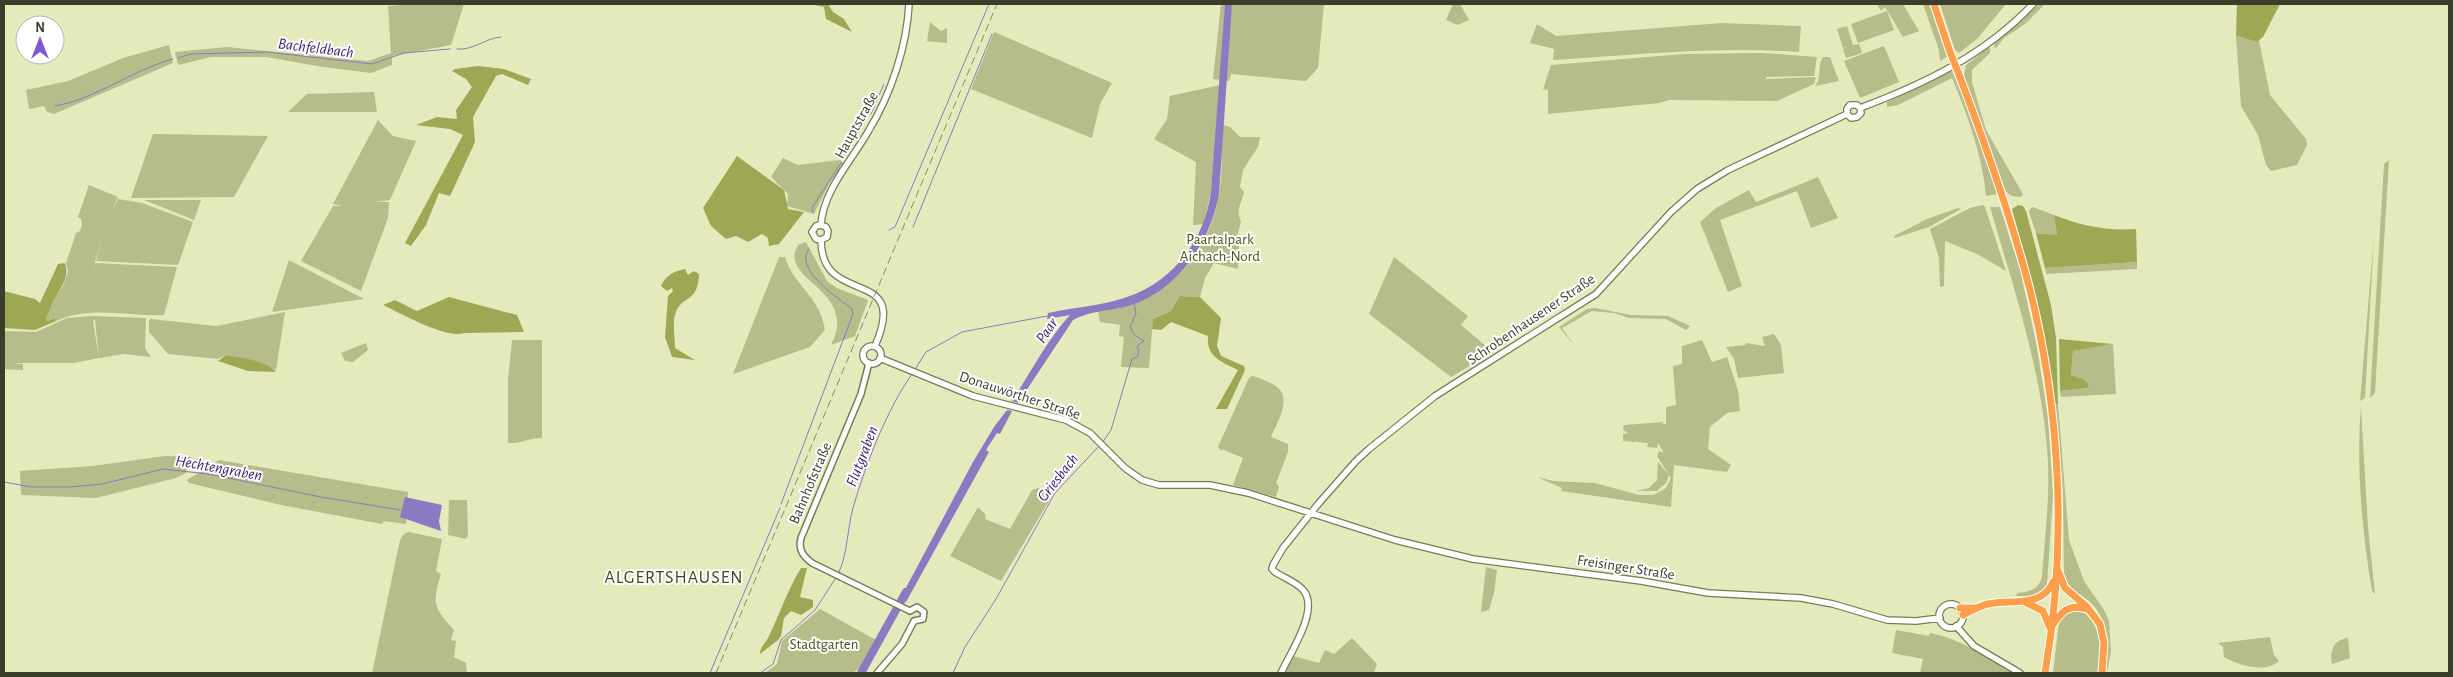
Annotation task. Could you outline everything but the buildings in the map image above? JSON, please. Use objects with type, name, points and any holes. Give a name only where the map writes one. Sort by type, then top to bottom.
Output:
[{"type":"highway","points":[[1934,4],[2005,202],[2037,324],[2053,414],[2057,469],[2056,577],[2052,630],[2045,673]]},
{"type":"highway","points":[[2056,565],[2068,592],[2092,612],[2100,624],[2103,636],[2102,673]]},
{"type":"highway","points":[[1962,612],[1996,603],[2022,601],[2043,596],[2049,591],[2056,577]]},
{"type":"highway","points":[[2022,601],[2043,611],[2052,630]]},
{"type":"highway","points":[[2052,630],[2060,614],[2071,607],[2080,607],[2092,612]]},
{"type":"main road","name":"Hauptstraße","points":[[821,224],[827,200],[885,101],[901,49],[910,4]]},
{"type":"main road","points":[[1860,108],[1926,81],[1960,63],[1980,50],[2033,4]]},
{"type":"main road","points":[[1854,104],[1860,108],[1860,113],[1857,117],[1852,118],[1848,114],[1847,110],[1850,105],[1854,104]]},
{"type":"main road","name":"Schrobenhausener Straße","points":[[1281,673],[1306,620],[1310,605],[1302,589],[1272,569],[1283,548],[1356,461],[1407,417],[1596,294],[1671,212],[1697,189],[1728,170],[1848,114]]},
{"type":"main road","points":[[821,224],[826,226],[828,237],[821,240],[816,239],[812,232],[816,226],[821,224]]},
{"type":"main road","points":[[821,240],[823,260],[832,274],[840,280],[865,288],[881,304],[884,319],[875,346]]},
{"type":"main road","points":[[875,346],[880,351],[880,358],[875,363],[869,364],[863,357],[864,351],[868,347],[875,346]]},
{"type":"main road","name":"Donauwörther Straße","points":[[880,358],[973,396],[1066,420],[1094,436],[1125,468],[1142,480],[1159,485],[1210,485],[1248,493],[1312,513]]},
{"type":"main road","name":"Freisinger Straße","points":[[1312,513],[1395,540],[1489,562],[1641,581],[1708,593],[1801,598],[1833,604],[1887,620],[1916,621],[1940,618]]},
{"type":"main road","points":[[1954,604],[1962,612],[1961,622],[1956,626],[1946,626],[1940,618],[1941,610],[1947,605],[1954,604]]},
{"type":"main road","points":[[1956,626],[1974,646],[2020,673]]},
{"type":"street","name":"Bahnhofstraße","points":[[869,364],[861,394],[800,544],[801,552],[806,558],[833,573],[910,611],[916,607],[924,612],[922,619],[914,621]]},
{"type":"street","points":[[877,673],[902,644],[914,621],[910,617],[910,611]]},
{"type":"green space","points":[[464,4],[451,45],[392,56],[392,65],[371,73],[266,57],[211,57],[178,65],[175,52],[227,47],[368,61],[391,53],[388,6]]},
{"type":"green space","points":[[810,4],[828,4],[833,12],[844,19],[852,32],[826,19],[824,7]]},
{"type":"green space","points":[[1221,4],[1324,4],[1318,68],[1306,81],[1231,74],[1229,81],[1213,79]]},
{"type":"green space","points":[[1453,4],[1460,4],[1469,20],[1458,25],[1446,20]]},
{"type":"green space","points":[[1877,4],[1903,4],[1919,31],[1903,37],[1885,7],[1881,11]]},
{"type":"green space","points":[[1923,4],[1931,4],[1948,56],[1940,61],[1939,50]]},
{"type":"green space","points":[[1940,4],[2006,4],[1977,39],[1959,53],[1955,50]]},
{"type":"green space","points":[[2039,4],[2045,4],[2025,24],[2004,38],[1995,49],[1994,44]]},
{"type":"green space","points":[[2237,4],[2280,4],[2263,37],[2257,42],[2236,35]]},
{"type":"green space","points":[[1887,11],[1894,30],[1858,43],[1851,24]]},
{"type":"green space","points":[[930,22],[941,31],[947,28],[947,43],[927,41]]},
{"type":"green space","points":[[1722,23],[1801,26],[1799,52],[1768,50],[1706,51],[1553,60],[1554,49],[1530,43],[1537,24],[1556,36]]},
{"type":"green space","points":[[1847,26],[1853,45],[1859,44],[1862,53],[1846,58],[1843,49],[1847,47],[1843,48],[1837,29]]},
{"type":"green space","points":[[994,32],[1112,83],[1100,104],[1092,138],[971,89]]},
{"type":"green space","points":[[2236,35],[2259,40],[2270,95],[2306,139],[2307,145],[2297,165],[2271,171],[2266,165],[2258,135],[2241,106]]},
{"type":"green space","points":[[169,45],[173,63],[54,114],[47,112],[44,106],[29,109],[26,90],[68,81],[123,58]]},
{"type":"green space","points":[[1884,46],[1899,82],[1860,98],[1844,61]]},
{"type":"green space","points":[[1990,48],[1990,53],[1972,70],[1972,82],[1986,130],[2023,194],[2021,197],[2012,196],[2006,192],[1964,76],[1966,65]]},
{"type":"green space","points":[[1763,53],[1817,57],[1814,76],[1766,77],[1766,79],[1816,77],[1814,84],[1777,101],[1669,100],[1659,103],[1548,114],[1548,90],[1543,89],[1551,65],[1684,54]]},
{"type":"green space","points":[[1823,57],[1830,57],[1839,81],[1815,86],[1818,80]]},
{"type":"green space","points":[[478,66],[504,69],[531,79],[528,85],[502,74],[496,76],[473,117],[475,142],[450,196],[439,193],[426,225],[411,246],[405,243],[463,135],[450,129],[416,125],[437,117],[457,119],[456,110],[472,87],[466,79],[452,71]]},
{"type":"green space","points":[[1952,71],[1974,123],[1998,194],[1986,196],[1974,136],[1952,78],[1898,105],[1887,107],[1887,102]]},
{"type":"green space","points":[[1220,85],[1211,191],[1204,224],[1193,225],[1196,162],[1154,139],[1167,119],[1170,96]]},
{"type":"green space","points":[[374,92],[377,112],[288,112],[307,94]]},
{"type":"green space","points":[[378,120],[393,136],[416,141],[390,200],[375,202],[389,202],[388,218],[361,291],[301,261],[333,206],[342,206],[333,204]]},
{"type":"green space","name":"Paartalpark Aichach-Nord","points":[[1223,125],[1230,127],[1240,137],[1260,137],[1258,147],[1243,170],[1240,187],[1244,192],[1239,210],[1241,221],[1236,242],[1239,243],[1238,269],[1214,263],[1205,278],[1200,297],[1181,296],[1171,311],[1153,319],[1149,368],[1121,367],[1124,337],[1119,336],[1120,325],[1100,322],[1098,311],[1122,306],[1143,298],[1179,274],[1193,259],[1213,219],[1219,195]]},
{"type":"green space","points":[[153,134],[268,136],[234,197],[131,198]]},
{"type":"green space","points":[[737,156],[784,190],[788,209],[804,212],[779,244],[769,246],[768,238],[762,234],[748,242],[736,236],[726,239],[711,226],[703,208]]},
{"type":"green space","points":[[783,158],[798,165],[840,160],[843,162],[843,166],[830,182],[814,214],[787,206],[788,194],[771,177]]},
{"type":"green space","points":[[2389,160],[2375,393],[2370,398],[2384,164]]},
{"type":"green space","points":[[1818,177],[1838,218],[1811,228],[1797,191],[1720,220],[1742,286],[1728,292],[1700,222],[1716,208],[1749,190],[1756,202]]},
{"type":"green space","points":[[89,185],[118,197],[112,210],[118,199],[142,203],[193,222],[178,265],[96,261],[103,236],[95,262],[91,285],[95,263],[177,267],[164,315],[96,313],[69,316],[56,321],[55,318],[48,321],[46,318],[55,297],[63,286],[68,272],[66,263],[76,233],[80,231],[82,225],[81,219],[78,217]]},
{"type":"green space","points":[[144,200],[201,200],[194,220]]},
{"type":"green space","points":[[1983,205],[2006,271],[1977,254],[1945,241],[1944,286],[1940,287],[1939,258],[1930,229],[1970,208]]},
{"type":"green space","points":[[2018,205],[2023,206],[2026,211],[2051,305],[2056,338],[2058,404],[2055,404],[2042,323],[2012,209]]},
{"type":"green space","points":[[1990,207],[2000,207],[2020,270],[2036,342],[2048,417],[2053,495],[2047,585],[2038,594],[2030,596],[2016,596],[2017,593],[2036,588],[2042,577],[2048,496],[2047,448],[2038,386],[2025,326]]},
{"type":"green space","points":[[2033,207],[2054,215],[2057,235],[2036,233],[2029,212]]},
{"type":"green space","points":[[1958,208],[1961,209],[1929,227],[1895,238],[1894,236],[1927,219]]},
{"type":"green space","points":[[2054,215],[2094,227],[2136,229],[2137,262],[2045,268],[2036,233],[2057,235]]},
{"type":"green space","points":[[2374,236],[2365,398],[2360,401]]},
{"type":"green space","points":[[806,242],[827,281],[837,288],[868,300],[855,336],[831,345],[837,326],[835,311],[828,298],[798,268],[795,257],[798,245]]},
{"type":"green space","points":[[779,257],[785,257],[794,275],[818,308],[825,330],[810,347],[733,374]]},
{"type":"green space","points":[[1394,257],[1468,316],[1461,325],[1493,352],[1451,377],[1369,314]]},
{"type":"green space","points":[[289,260],[364,299],[272,312]]},
{"type":"green space","points":[[2137,262],[2137,269],[2046,274],[2045,268]]},
{"type":"green space","points":[[65,263],[65,280],[46,318],[48,321],[55,318],[56,321],[35,330],[4,328],[4,291],[35,299],[40,303],[58,264]]},
{"type":"green space","points":[[685,269],[688,275],[694,271],[699,274],[698,284],[693,294],[679,306],[676,312],[674,325],[675,348],[695,360],[672,357],[665,337],[668,296],[673,291],[672,288],[667,291],[661,286],[670,274]]},
{"type":"green space","points":[[1180,296],[1200,297],[1221,318],[1217,346],[1221,356],[1244,366],[1245,370],[1227,409],[1216,409],[1238,370],[1212,354],[1208,343],[1208,336],[1171,322],[1161,330],[1152,329],[1153,319],[1171,311]]},
{"type":"green space","points":[[449,297],[517,315],[524,332],[456,334],[424,325],[383,305],[395,300],[417,311]]},
{"type":"green space","points":[[1595,308],[1631,315],[1668,316],[1690,326],[1686,330],[1666,319],[1629,318],[1614,313],[1592,311],[1562,328],[1574,345],[1559,327],[1587,309]]},
{"type":"green space","points":[[285,312],[276,370],[256,362],[226,355],[218,359],[168,354],[149,332],[149,320],[151,319],[216,326]]},
{"type":"green space","points":[[92,316],[146,318],[145,348],[151,357],[124,354],[74,363],[12,363],[23,364],[23,370],[4,369],[4,331],[36,332],[67,318]],"holes":[[[95,320],[99,358],[93,321]]]},
{"type":"green space","points":[[1774,334],[1781,345],[1784,373],[1738,378],[1734,359],[1726,347],[1745,345],[1746,343],[1765,346],[1762,337]]},
{"type":"green space","points":[[2059,339],[2113,344],[2073,351],[2071,375],[2083,379],[2089,385],[2086,388],[2060,391]]},
{"type":"green space","points":[[512,340],[542,340],[542,438],[517,443],[508,443],[508,379]]},
{"type":"green space","points":[[1702,340],[1712,362],[1727,357],[1738,390],[1740,411],[1727,413],[1710,427],[1708,449],[1731,465],[1727,472],[1674,465],[1671,507],[1561,491],[1562,488],[1537,477],[1553,481],[1595,483],[1639,495],[1653,495],[1666,488],[1671,478],[1657,456],[1659,451],[1664,453],[1658,443],[1657,448],[1647,447],[1648,443],[1637,442],[1637,439],[1636,442],[1623,441],[1623,434],[1628,433],[1623,430],[1624,425],[1664,422],[1662,424],[1666,424],[1666,407],[1676,405],[1673,366],[1682,364],[1682,346]]},
{"type":"green space","points":[[366,343],[368,350],[353,362],[345,361],[341,353]]},
{"type":"green space","points":[[2113,344],[2116,394],[2061,397],[2060,391],[2086,388],[2083,379],[2071,375],[2073,351]]},
{"type":"green space","points":[[226,355],[259,362],[276,372],[248,371],[218,361]]},
{"type":"green space","points":[[1252,376],[1278,387],[1284,400],[1281,415],[1271,437],[1288,444],[1288,452],[1276,483],[1279,487],[1276,497],[1233,485],[1243,458],[1222,449],[1221,451],[1218,447],[1249,378]]},
{"type":"green space","points":[[2055,404],[2058,404],[2069,540],[2084,581],[2104,610],[2109,621],[2111,651],[2107,673],[2104,673],[2107,656],[2107,637],[2103,620],[2099,612],[2089,601],[2073,590],[2064,575],[2063,491]]},
{"type":"green space","points":[[2361,407],[2368,527],[2375,594],[2372,591],[2368,569],[2361,499],[2359,453]]},
{"type":"green space","points":[[165,456],[191,457],[186,473],[176,478],[96,498],[21,495],[20,471],[92,466]]},
{"type":"green space","points":[[219,460],[408,492],[406,524],[384,521],[382,524],[281,505],[189,483],[187,480]]},
{"type":"green space","points":[[1658,462],[1669,475],[1666,483],[1657,491],[1636,491],[1649,488],[1657,480]]},
{"type":"green space","points":[[1038,488],[1052,496],[1001,581],[950,556],[978,507],[986,515],[985,519],[1010,529],[1032,490]]},
{"type":"green space","points":[[449,500],[467,500],[468,535],[466,539],[448,535]]},
{"type":"green space","points":[[409,532],[442,539],[436,571],[441,574],[436,592],[436,605],[442,616],[454,630],[451,640],[456,641],[454,657],[466,663],[467,673],[372,673],[400,540],[404,534]]},
{"type":"green space","points":[[1486,567],[1497,570],[1494,593],[1489,610],[1481,612]]},
{"type":"green space","points":[[801,568],[807,568],[800,597],[813,600],[813,607],[801,615],[791,611],[784,618],[781,636],[760,654],[761,649]]},
{"type":"green space","name":"Stadtgarten","points":[[820,609],[876,640],[861,667],[854,672],[765,673],[777,664],[782,641]]},
{"type":"green space","points":[[2080,610],[2093,622],[2099,638],[2100,656],[2097,673],[2053,673],[2059,622],[2066,612]]},
{"type":"green space","points":[[1896,630],[1929,636],[1930,633],[1952,640],[1973,649],[2012,673],[1920,673],[1923,659],[1892,653]]},
{"type":"green space","points":[[2270,637],[2274,655],[2279,661],[2273,665],[2259,668],[2244,665],[2224,657],[2223,647],[2218,643]]},
{"type":"green space","points":[[1352,638],[1377,664],[1374,673],[1285,673],[1293,656],[1319,663],[1325,650],[1334,654]]},
{"type":"green space","points":[[2348,638],[2350,658],[2332,664],[2331,655],[2334,646],[2339,641]]},
{"type":"shaded area","points":[[1225,4],[1232,4],[1219,194],[1208,231],[1199,248],[1175,278],[1143,300],[1125,307],[1086,315],[1073,320],[1018,403],[1012,401],[1047,346],[1070,315],[1047,319],[1048,313],[1108,302],[1144,290],[1159,281],[1172,269],[1194,241],[1208,208],[1211,191]]},
{"type":"shaded area","points":[[1007,410],[1012,411],[1000,434],[997,433],[986,450],[989,452],[906,602],[900,599],[973,462],[994,427]]},
{"type":"shaded area","points":[[405,497],[442,505],[439,521],[441,531],[400,517]]},
{"type":"waterway","points":[[889,230],[895,227],[989,4]]},
{"type":"waterway","points":[[913,227],[992,34]]},
{"type":"waterway","name":"Bachfeldbach","points":[[457,49],[468,48],[501,37]]},
{"type":"waterway","name":"Bachfeldbach","points":[[178,58],[191,54],[267,52],[372,64],[404,53],[450,49]]},
{"type":"waterway","name":"Bachfeldbach","points":[[55,106],[85,97],[143,70],[173,59]]},
{"type":"waterway","points":[[871,114],[884,84]]},
{"type":"waterway","points":[[845,154],[864,123]]},
{"type":"waterway","points":[[813,212],[812,208],[841,163]]},
{"type":"waterway","points":[[781,504],[853,314],[852,309],[828,290],[812,274],[807,265],[806,257],[809,249]]},
{"type":"waterway","name":"Griesbach","points":[[1102,443],[1111,430],[1132,359],[1137,357],[1139,352],[1137,346],[1144,341],[1134,335],[1130,327],[1136,313],[1134,304]]},
{"type":"waterway","name":"Flutgraben","points":[[914,371],[926,352],[962,332],[1047,316]]},
{"type":"waterway","name":"Flutgraben","points":[[839,572],[844,557],[853,508],[870,456],[894,404],[912,374]]},
{"type":"waterway","name":"Griesbach","points":[[953,673],[965,647],[996,599],[1055,493],[1099,446]]},
{"type":"waterway","name":"Hechtengraben","points":[[4,482],[31,487],[70,487],[102,484],[163,469],[208,474],[321,497],[400,510]]},
{"type":"waterway","points":[[710,673],[780,508]]},
{"type":"waterway","name":"Flutgraben","points":[[760,673],[773,664],[781,640],[815,610],[837,576]]},
{"type":"waterway","name":"Paar","points":[[861,673],[906,592]]},
{"type":"railway","points":[[716,673],[997,4]]},
{"type":"district","name":"ALGERTSHAUSEN","points":[[674,577]]}]
